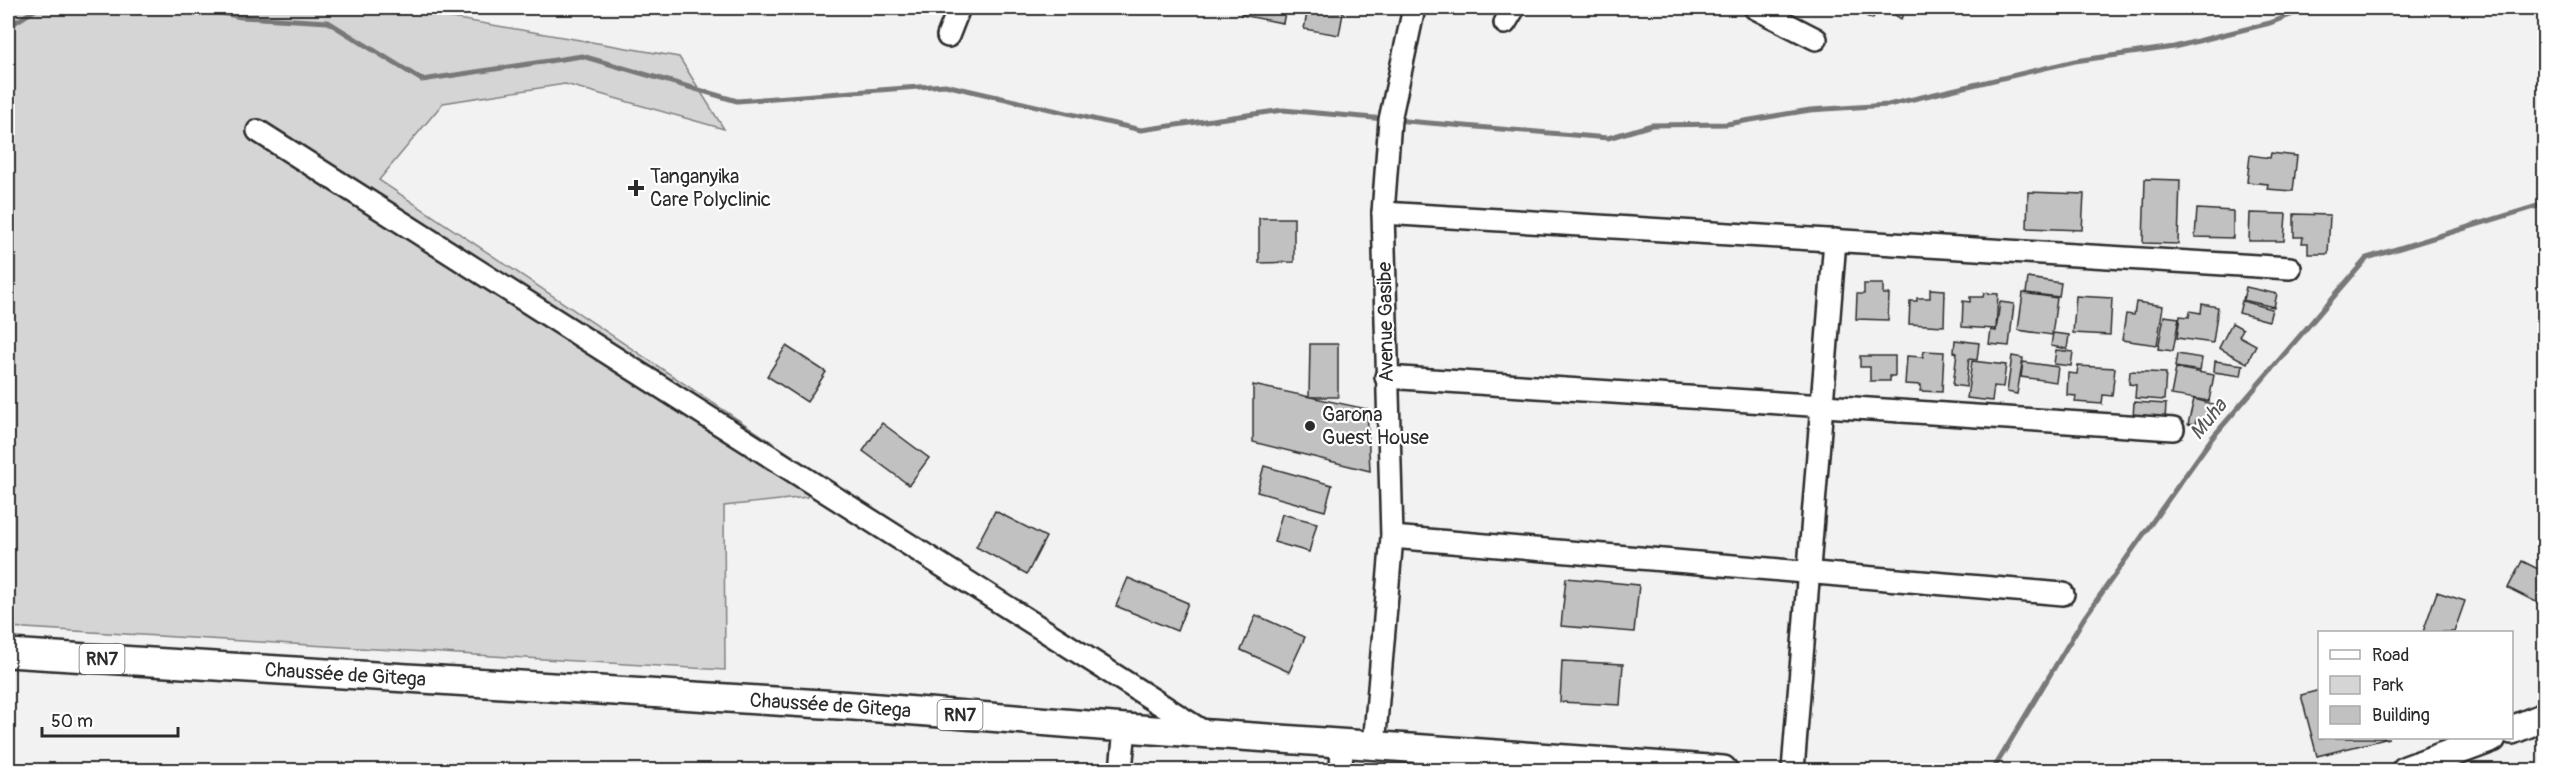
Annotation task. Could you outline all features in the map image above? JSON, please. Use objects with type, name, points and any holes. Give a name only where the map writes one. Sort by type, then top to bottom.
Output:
[{"type":"main road","name":"Chaussée de Gitega","points":[[8,653],[854,706],[1723,771]]},
{"type":"main road","points":[[2513,729],[2544,717]]},
{"type":"main road","points":[[2406,771],[2489,739]]},
{"type":"street","points":[[948,36],[959,8]]},
{"type":"street","name":"Avenue Gasibe","points":[[1374,746],[1392,537],[1383,213],[1390,120],[1414,8]]},
{"type":"street","points":[[1755,8],[1816,39]]},
{"type":"street","points":[[258,131],[1204,732]]},
{"type":"street","points":[[1383,213],[2290,268]]},
{"type":"street","points":[[1793,771],[1835,240]]},
{"type":"street","points":[[1386,377],[1823,404],[2173,429]]},
{"type":"street","points":[[1392,537],[2063,594]]},
{"type":"street","points":[[1121,771],[1125,728]]},
{"type":"street","points":[[1341,771],[1342,744]]},
{"type":"green space","points":[[8,8],[394,8],[679,57],[724,129],[565,84],[443,103],[379,180],[815,471],[807,497],[724,506],[725,670],[8,627]]},
{"type":"building","points":[[1242,8],[1286,8],[1283,23],[1241,15]]},
{"type":"building","points":[[1308,8],[1344,8],[1339,35],[1304,29]]},
{"type":"building","points":[[1852,8],[1880,8],[1872,19]]},
{"type":"building","points":[[1884,8],[1906,8],[1901,19]]},
{"type":"building","points":[[2271,153],[2297,156],[2293,191],[2267,189],[2268,184],[2247,182],[2250,155],[2270,158]]},
{"type":"building","points":[[2145,179],[2180,180],[2178,244],[2143,243]]},
{"type":"building","points":[[2028,192],[2084,194],[2082,230],[2027,228]]},
{"type":"building","points":[[2197,209],[2233,211],[2233,238],[2195,237]]},
{"type":"building","points":[[2250,213],[2286,214],[2284,241],[2249,241]]},
{"type":"building","points":[[2294,214],[2330,215],[2328,254],[2308,254],[2308,243],[2302,243],[2303,237],[2294,237]]},
{"type":"building","points":[[1259,218],[1294,218],[1294,262],[1259,263]]},
{"type":"building","points":[[2028,278],[2061,283],[2059,297],[2026,293]]},
{"type":"building","points":[[1864,284],[1883,284],[1883,294],[1889,294],[1888,320],[1856,319],[1857,294],[1864,294]]},
{"type":"building","points":[[2246,287],[2277,294],[2274,307],[2243,300]]},
{"type":"building","points":[[1930,289],[1945,290],[1944,326],[1909,324],[1910,301],[1917,301],[1917,298],[1930,298]]},
{"type":"building","points":[[1984,293],[1998,294],[1996,329],[1962,327],[1963,301],[1970,302],[1970,297],[1983,297]]},
{"type":"building","points":[[2023,293],[2057,298],[2052,335],[2018,330]]},
{"type":"building","points":[[2076,296],[2112,298],[2110,335],[2073,333]]},
{"type":"building","points":[[2242,301],[2272,309],[2269,321],[2239,313]]},
{"type":"building","points":[[2000,302],[2014,304],[2009,346],[1989,344],[1991,330],[1996,331]]},
{"type":"building","points":[[2136,302],[2163,306],[2157,345],[2122,340],[2126,314],[2134,315]]},
{"type":"building","points":[[2202,304],[2218,307],[2213,343],[2177,338],[2180,316],[2189,317],[2190,311],[2201,313]]},
{"type":"building","points":[[2164,316],[2179,318],[2173,351],[2158,349]]},
{"type":"building","points":[[2232,323],[2243,329],[2239,336],[2256,345],[2247,363],[2219,348]]},
{"type":"building","points":[[2053,333],[2069,335],[2067,349],[2051,346]]},
{"type":"building","points":[[1955,340],[1979,343],[1977,360],[1969,359],[1966,387],[1953,385],[1957,353],[1954,352]]},
{"type":"building","points":[[1310,344],[1338,344],[1338,397],[1309,397]]},
{"type":"building","points":[[786,346],[826,372],[807,402],[767,376]]},
{"type":"building","points":[[2056,350],[2073,352],[2071,366],[2054,364]]},
{"type":"building","points":[[1924,351],[1944,352],[1942,392],[1920,391],[1921,385],[1905,384],[1907,356],[1923,357]]},
{"type":"building","points":[[2177,354],[2202,358],[2200,371],[2175,367]]},
{"type":"building","points":[[1860,356],[1895,356],[1895,376],[1890,376],[1890,381],[1870,381],[1870,367],[1860,367]]},
{"type":"building","points":[[2012,356],[2023,358],[2017,394],[2007,392]]},
{"type":"building","points":[[1972,361],[2006,365],[2003,387],[1994,386],[1992,401],[1967,398]]},
{"type":"building","points":[[2215,361],[2243,365],[2241,376],[2214,372]]},
{"type":"building","points":[[2023,362],[2058,367],[2056,382],[2021,377]]},
{"type":"building","points":[[2078,366],[2115,368],[2112,396],[2103,395],[2102,404],[2075,402],[2076,396],[2067,395],[2068,373],[2077,374]]},
{"type":"building","points":[[2176,368],[2214,375],[2209,401],[2171,395]]},
{"type":"building","points":[[2130,371],[2166,373],[2164,400],[2135,398],[2136,385],[2129,384]]},
{"type":"building","name":"Garona Guest House","points":[[1253,385],[1367,409],[1370,471],[1253,442]]},
{"type":"building","points":[[2194,399],[2213,404],[2211,413],[2206,412],[2203,422],[2196,420],[2195,425],[2188,424]]},
{"type":"building","points":[[2134,402],[2166,404],[2165,420],[2133,418]]},
{"type":"building","points":[[882,423],[929,458],[909,485],[863,451]]},
{"type":"building","points":[[1264,466],[1332,485],[1325,511],[1257,492]]},
{"type":"building","points":[[995,511],[1046,537],[1027,574],[976,547]]},
{"type":"building","points":[[1282,514],[1317,523],[1309,552],[1274,542]]},
{"type":"building","points":[[2522,561],[2544,572],[2544,606],[2508,588]]},
{"type":"building","points":[[1128,578],[1188,603],[1177,631],[1116,606]]},
{"type":"building","points":[[1566,578],[1639,585],[1634,632],[1561,626]]},
{"type":"building","points":[[2437,592],[2465,601],[2454,631],[2423,631]]},
{"type":"building","points":[[1256,615],[1305,637],[1289,672],[1241,650]]},
{"type":"building","points":[[1562,661],[1623,664],[1620,705],[1560,702]]},
{"type":"building","points":[[2318,691],[2318,739],[2385,739],[2317,756],[2301,695]]},
{"type":"waterway","points":[[8,27],[38,8]]},
{"type":"waterway","points":[[198,8],[241,17],[328,22],[422,80],[582,56],[737,101],[945,85],[1141,130],[1283,110],[1385,119]]},
{"type":"waterway","points":[[1394,120],[1608,138],[1652,125],[1727,124],[1810,110],[1888,105],[2075,61],[2174,47],[2270,23],[2308,8]]},
{"type":"waterway","name":"Muha","points":[[1993,770],[2084,618],[2212,438],[2367,258],[2544,204]]},
{"type":"place","name":"Tanganyika Care Polyclinic","points":[[636,188]]},
{"type":"place","name":"Garona Guest House","points":[[1310,426]]}]
